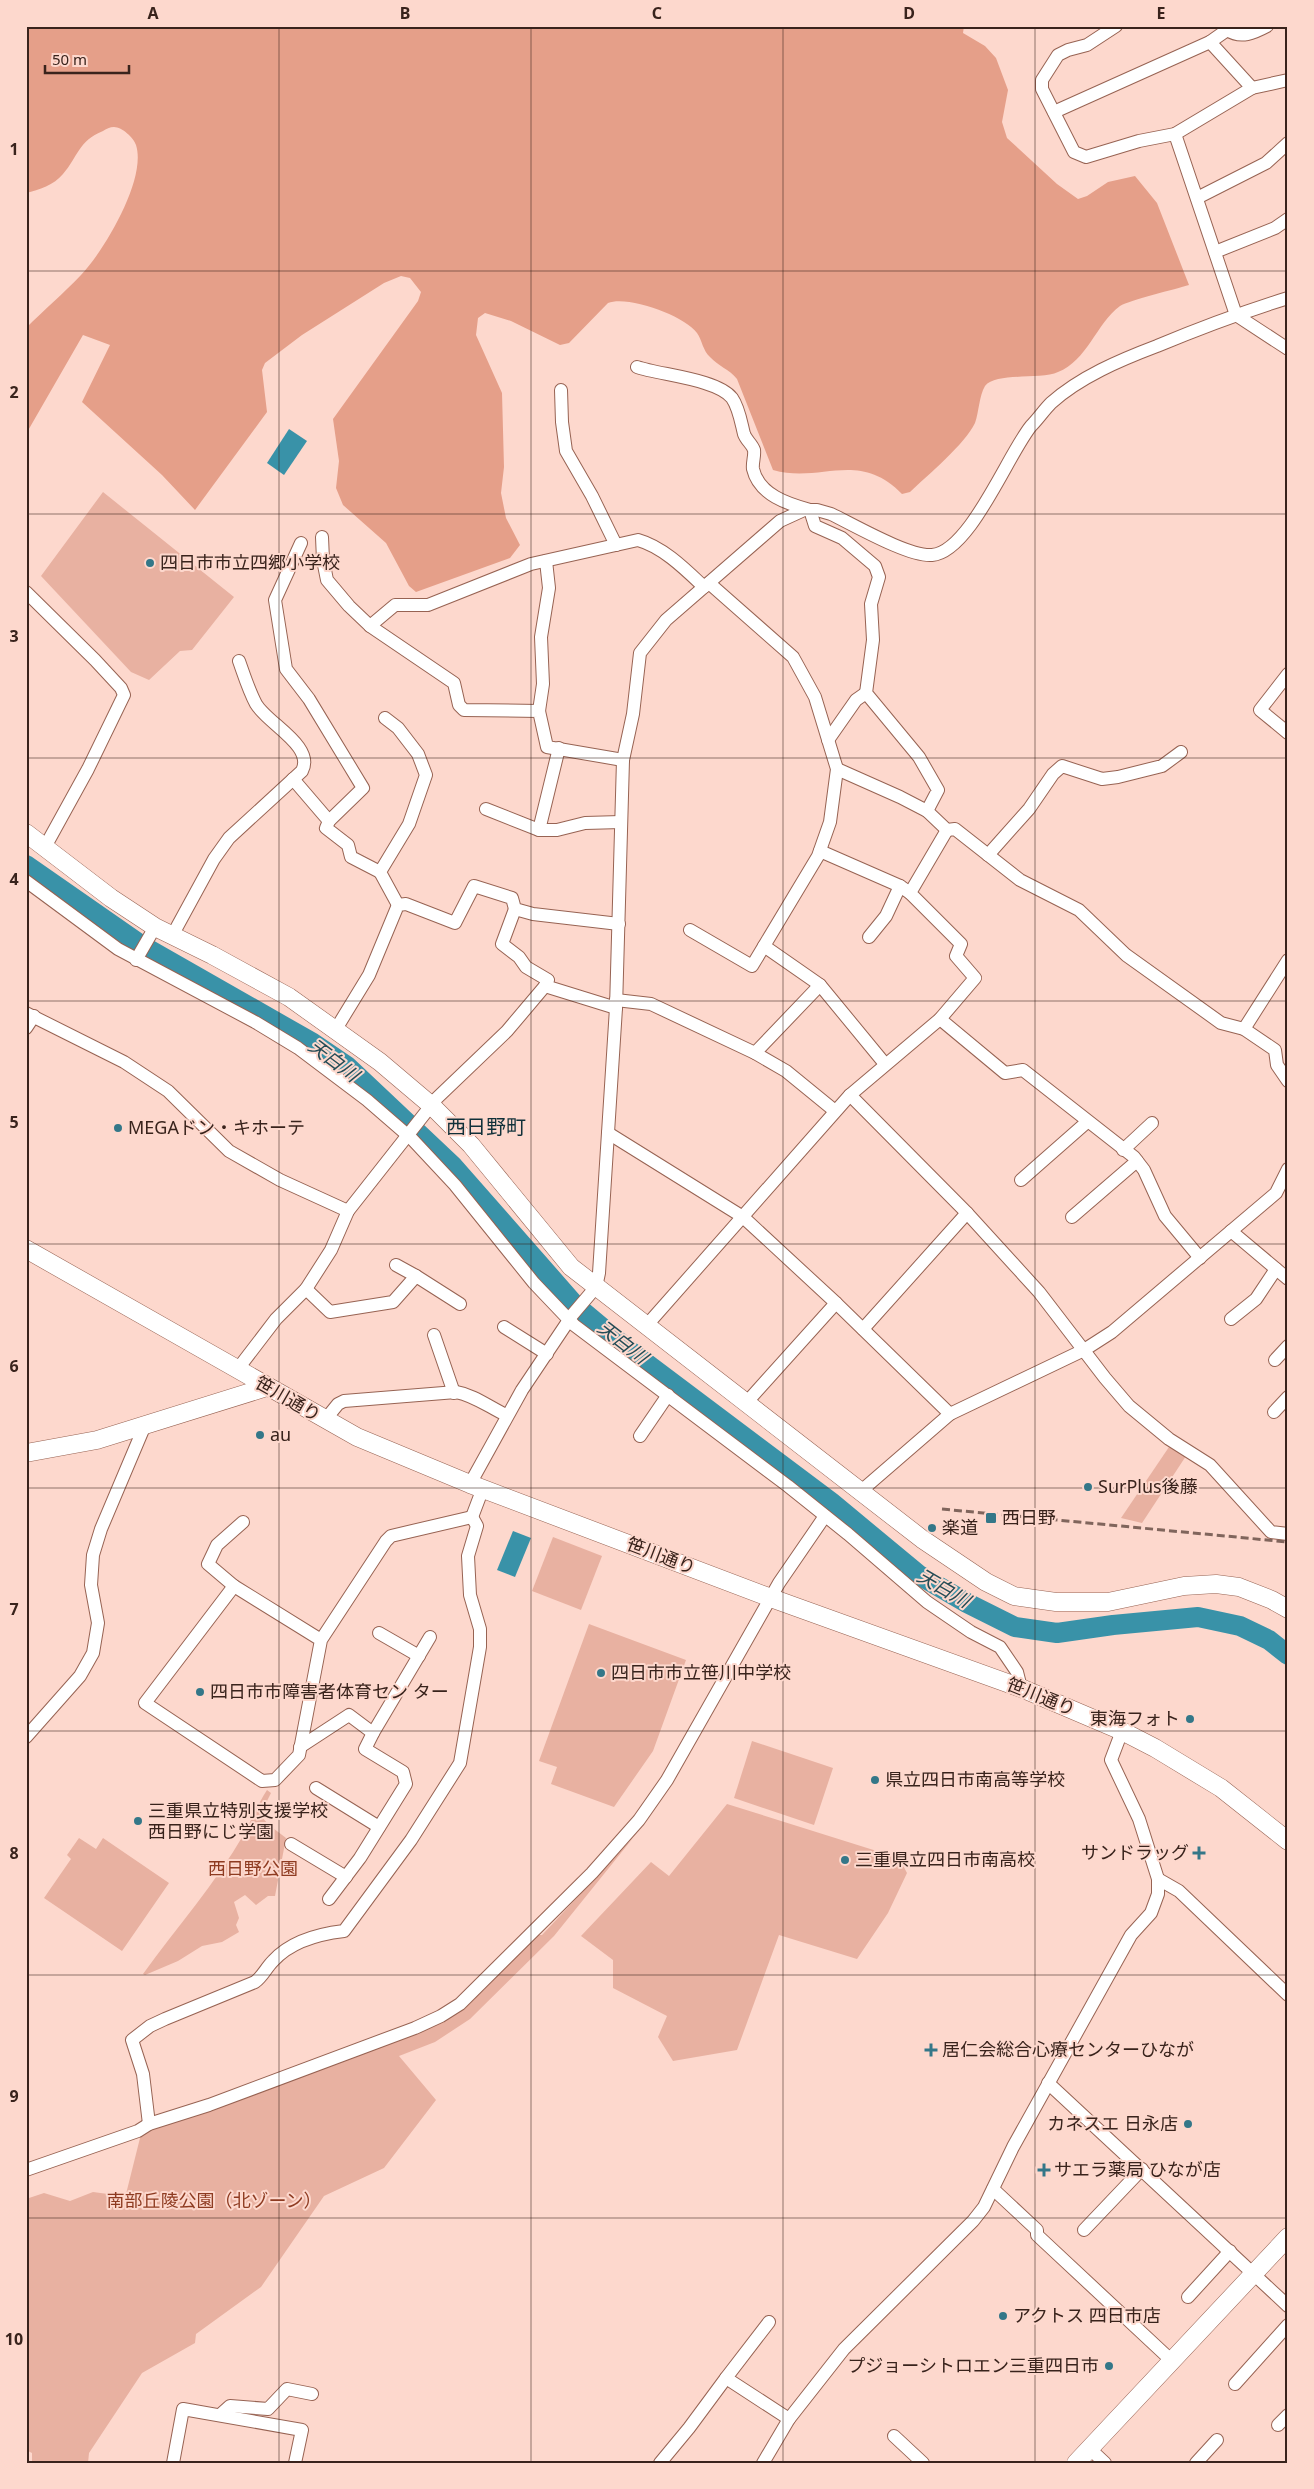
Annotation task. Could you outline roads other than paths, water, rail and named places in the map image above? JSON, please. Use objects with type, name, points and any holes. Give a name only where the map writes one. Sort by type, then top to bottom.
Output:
[{"type":"street","points":[[1116,26],[1087,45],[1058,55],[1042,80],[1042,89],[1074,152],[1086,157],[1139,141],[1175,134],[1252,88],[1288,80]]},
{"type":"street","points":[[1054,112],[1210,42],[1226,28],[1241,35],[1253,34],[1267,26]]},
{"type":"street","points":[[1210,42],[1252,88]]},
{"type":"street","points":[[1175,134],[1236,315],[1288,349]]},
{"type":"street","points":[[1197,198],[1266,163],[1288,143]]},
{"type":"street","points":[[1214,252],[1275,228],[1288,219]]},
{"type":"street","points":[[637,367],[688,379],[716,388],[731,397],[743,423],[745,435],[754,450],[753,469],[758,478],[779,501],[831,514],[914,552],[932,555],[947,550],[963,536],[1029,429],[1051,403],[1087,378],[1118,361],[1236,315],[1288,298]]},
{"type":"street","points":[[561,390],[562,422],[566,451],[592,496],[616,545]]},
{"type":"street","points":[[149,2124],[143,2074],[132,2040],[150,2026],[255,1982],[261,1978],[273,1960],[304,1940],[322,1933],[344,1931],[411,1840],[460,1763],[480,1647],[480,1629],[470,1595],[468,1556],[477,1526],[472,1516],[477,1486],[506,1415],[572,1317],[596,1287],[604,1214],[616,1004],[623,760],[633,714],[640,652],[666,620],[780,521],[804,510],[810,510]]},
{"type":"street","points":[[810,510],[815,526],[842,538],[875,566],[879,577],[871,604],[873,640],[866,693],[919,757],[938,790],[927,811]]},
{"type":"street","points":[[322,537],[322,560],[327,580],[370,626],[454,683],[459,705],[464,710],[539,711]]},
{"type":"street","points":[[370,626],[395,605],[428,605],[531,564],[638,540],[649,543],[706,585],[794,657],[815,697],[838,769],[830,822],[820,851],[752,966],[690,930]]},
{"type":"street","points":[[301,544],[275,600],[286,669],[309,699],[363,788],[329,821],[326,828],[348,845],[351,857],[380,872],[398,905]]},
{"type":"street","points":[[546,561],[549,588],[541,637],[543,684],[539,711],[547,747],[623,760]]},
{"type":"street","points":[[26,592],[95,660],[121,688],[124,695],[88,769],[45,847]]},
{"type":"street","points":[[172,936],[214,859],[229,838],[293,779],[305,765],[302,751],[257,705],[239,661]]},
{"type":"street","points":[[1288,674],[1260,710],[1288,733]]},
{"type":"street","points":[[828,740],[856,700],[866,693]]},
{"type":"street","points":[[380,872],[409,824],[426,775],[418,754],[398,728],[385,718]]},
{"type":"street","points":[[539,830],[559,748]]},
{"type":"street","points":[[988,854],[1029,809],[1053,774],[1062,766],[1102,779],[1162,766],[1181,752]]},
{"type":"street","points":[[838,769],[927,811],[947,830],[955,830],[1020,880],[1079,910],[1132,960],[1221,1023],[1244,1028],[1275,1050],[1277,1065],[1288,1081]]},
{"type":"street","points":[[293,779],[329,821]]},
{"type":"street","points":[[486,809],[539,830],[557,830],[585,823],[621,822]]},
{"type":"street","points":[[869,937],[947,830]]},
{"type":"street","points":[[26,833],[154,929],[256,978],[336,1029],[380,1062],[501,1180],[571,1267],[922,1539],[986,1582],[1014,1596],[1056,1602],[1108,1602],[1184,1586],[1216,1584],[1239,1587],[1272,1600],[1288,1609]]},
{"type":"street","points":[[647,1325],[834,1111],[885,1064],[940,1019],[975,978],[956,956],[961,944],[905,890],[820,851]]},
{"type":"street","points":[[26,881],[136,959],[216,999],[298,1048],[367,1100],[408,1135],[455,1185],[512,1256],[572,1317],[627,1366],[668,1395],[825,1516],[927,1602],[971,1632],[1000,1648],[1017,1672],[1021,1688]]},
{"type":"street","points":[[237,1370],[276,1319],[279,1319],[306,1289],[331,1250],[348,1211],[437,1098],[507,1031],[546,986],[548,980],[526,967],[519,957],[502,944],[516,909],[512,898],[474,886],[455,923],[406,904],[398,905]]},
{"type":"street","points":[[336,1029],[369,975],[398,905]]},
{"type":"street","points":[[516,909],[533,914],[619,924]]},
{"type":"street","points":[[136,959],[154,929]]},
{"type":"street","points":[[764,946],[820,985],[885,1064]]},
{"type":"street","points":[[1244,1028],[1288,960]]},
{"type":"street","points":[[755,1052],[820,985]]},
{"type":"street","points":[[546,986],[616,1004],[651,1004],[755,1052],[786,1071],[834,1111]]},
{"type":"street","points":[[26,1028],[30,1015],[124,1062],[168,1091],[229,1150],[280,1180],[348,1211]]},
{"type":"street","points":[[940,1019],[1005,1073],[1023,1070],[1137,1161],[1144,1170],[1165,1216],[1200,1258]]},
{"type":"street","points":[[850,1095],[966,1213],[1039,1292],[1129,1406],[1168,1439],[1210,1465],[1271,1532],[1288,1534]]},
{"type":"street","points":[[1021,1180],[1087,1122]]},
{"type":"street","points":[[1123,1150],[1152,1123]]},
{"type":"street","points":[[608,1133],[742,1217],[836,1303],[950,1414]]},
{"type":"street","points":[[1072,1217],[1137,1161]]},
{"type":"street","points":[[861,1491],[950,1414],[1084,1350],[1134,1315],[1276,1193],[1288,1168]]},
{"type":"street","points":[[863,1329],[966,1213]]},
{"type":"street","points":[[1231,1231],[1288,1279]]},
{"type":"street","name":"笹川通り","points":[[32,1252],[325,1420],[396,1454],[771,1598],[1021,1688],[1122,1731],[1221,1788],[1288,1841]]},
{"type":"street","points":[[396,1265],[460,1304]]},
{"type":"street","points":[[1231,1319],[1256,1299],[1276,1269]]},
{"type":"street","points":[[306,1289],[330,1312],[393,1302],[416,1276]]},
{"type":"street","points":[[747,1402],[836,1303]]},
{"type":"street","points":[[504,1327],[547,1354]]},
{"type":"street","points":[[434,1335],[454,1392]]},
{"type":"street","points":[[1275,1360],[1288,1346]]},
{"type":"street","points":[[26,1453],[97,1440],[268,1387]]},
{"type":"street","points":[[325,1420],[338,1404],[344,1401],[454,1392],[470,1395],[476,1401],[506,1415]]},
{"type":"street","points":[[640,1436],[668,1395]]},
{"type":"street","points":[[1274,1412],[1288,1397]]},
{"type":"street","points":[[26,1737],[80,1676],[93,1653],[98,1623],[91,1586],[93,1555],[101,1530],[145,1425]]},
{"type":"street","points":[[234,1586],[145,1703],[262,1781],[275,1780],[299,1755],[321,1640],[391,1536],[472,1516]]},
{"type":"street","points":[[26,2170],[138,2131],[149,2124],[210,2105],[415,2028],[441,2016],[460,2004],[484,1983],[592,1873],[639,1820],[667,1780],[779,1582],[825,1516]]},
{"type":"street","points":[[243,1522],[217,1545],[208,1564],[234,1586],[321,1640]]},
{"type":"street","points":[[379,1633],[419,1656]]},
{"type":"street","points":[[329,1899],[346,1877],[406,1784],[403,1772],[365,1749],[430,1637]]},
{"type":"street","points":[[300,1747],[349,1715],[373,1733]]},
{"type":"street","points":[[763,2463],[789,2419],[844,2349],[973,2221],[984,2206],[1012,2148],[1131,1935],[1151,1913],[1158,1894],[1158,1879],[1139,1819],[1111,1760],[1122,1731]]},
{"type":"street","points":[[316,1788],[379,1827]]},
{"type":"street","points":[[291,1844],[346,1877]]},
{"type":"street","points":[[1158,1879],[1179,1891],[1288,1995]]},
{"type":"street","points":[[1048,2083],[1288,2306]]},
{"type":"street","points":[[1084,2230],[1142,2169]]},
{"type":"street","points":[[993,2189],[1037,2230],[1037,2235],[1172,2361]]},
{"type":"street","points":[[1076,2463],[1288,2237]]},
{"type":"street","points":[[1188,2297],[1230,2251]]},
{"type":"street","points":[[660,2463],[689,2428],[768,2322]]},
{"type":"street","points":[[1235,2384],[1288,2325]]},
{"type":"street","points":[[726,2378],[789,2419]]},
{"type":"street","points":[[220,2415],[230,2406],[268,2409],[287,2389],[312,2394]]},
{"type":"street","points":[[172,2463],[183,2409],[302,2430],[295,2463]]},
{"type":"street","points":[[1278,2426],[1288,2415]]},
{"type":"street","points":[[894,2436],[909,2458],[923,2463]]},
{"type":"street","points":[[1196,2463],[1217,2440]]},
{"type":"street","points":[[1090,2448],[1105,2463]]},
{"type":"water","points":[[289,429],[307,441],[284,475],[267,463]]},
{"type":"water","points":[[513,1531],[531,1538],[515,1577],[497,1570]]},
{"type":"waterway","name":"天白川","points":[[26,865],[141,945],[313,1043],[347,1066],[453,1166],[575,1305],[630,1351],[831,1502],[919,1575],[967,1603],[1015,1627],[1057,1633],[1113,1625],[1198,1617],[1240,1626],[1269,1640],[1288,1655]]},
{"type":"railway","points":[[942,1509],[1288,1542]]},
{"type":"place","name":"四日市市立四郷小学校","points":[[150,563]]},
{"type":"place","name":"MEGAドン・キホーテ","points":[[118,1128]]},
{"type":"place","name":"au","points":[[260,1435]]},
{"type":"place","name":"SurPlus後藤","points":[[1088,1487]]},
{"type":"place","name":"西日野","points":[[991,1518]]},
{"type":"place","name":"楽道","points":[[932,1528]]},
{"type":"place","name":"四日市市立笹川中学校","points":[[601,1673]]},
{"type":"place","name":"四日市市障害者体育セン ター","points":[[200,1692]]},
{"type":"place","name":"東海フォト","points":[[1190,1719]]},
{"type":"place","name":"県立四日市南高等学校","points":[[875,1780]]},
{"type":"place","name":"三重県立特別支援学校 西日野にじ学園","points":[[138,1821]]},
{"type":"place","name":"サンドラッグ","points":[[1199,1853]]},
{"type":"place","name":"三重県立四日市南高校","points":[[845,1860]]},
{"type":"place","name":"居仁会総合心療センターひなが","points":[[931,2050]]},
{"type":"place","name":"カネスエ 日永店","points":[[1188,2124]]},
{"type":"place","name":"サエラ薬局 ひなが店","points":[[1044,2170]]},
{"type":"place","name":"アクトス 四日市店","points":[[1003,2316]]},
{"type":"place","name":"プジョーシトロエン三重四日市","points":[[1109,2366]]},
{"type":"district","name":"西日野町","points":[[486,1127]]},
{"type":"park label","name":"西日野公園","points":[[253,1869]]},
{"type":"park label","name":"南部丘陵公園（北ゾーン）","points":[[214,2201]]}]
